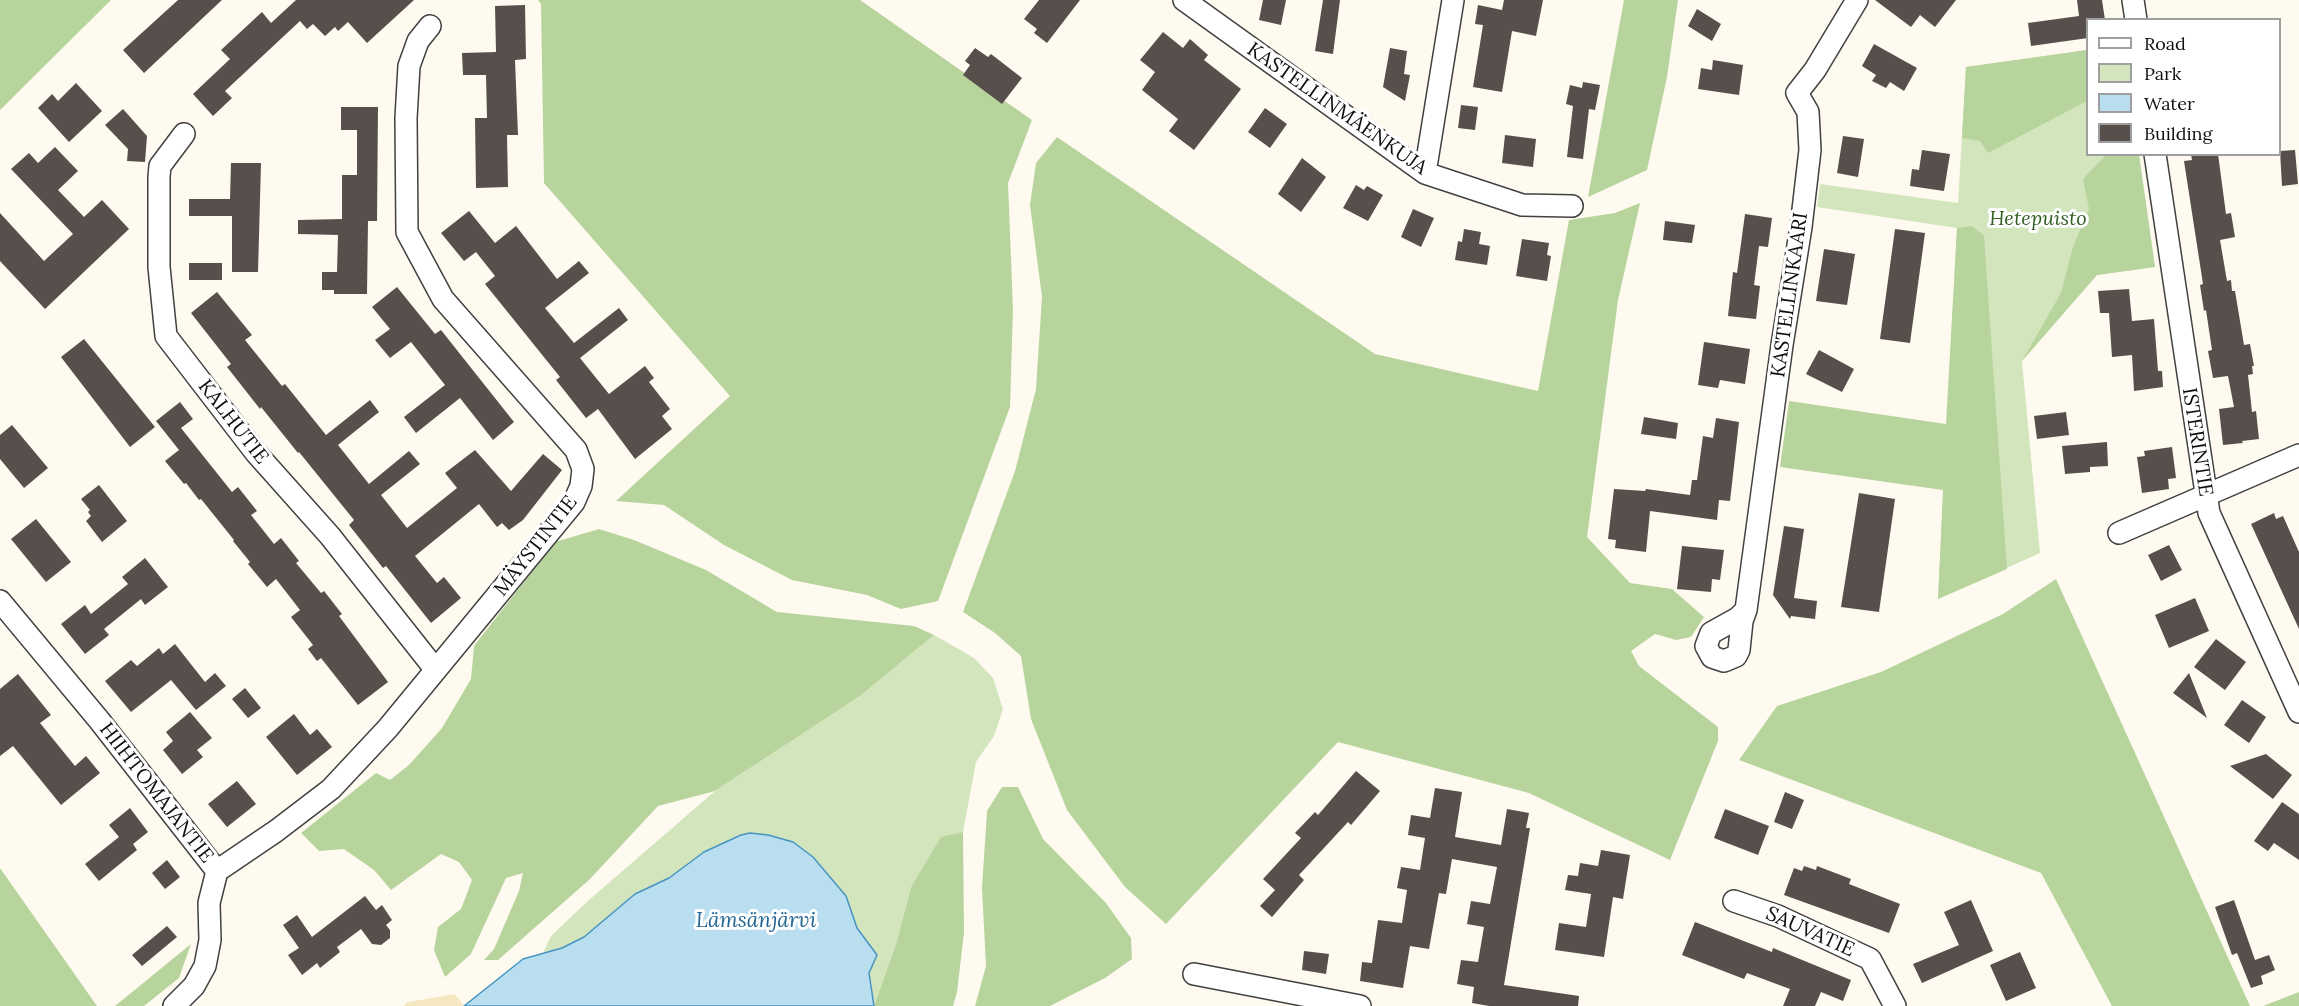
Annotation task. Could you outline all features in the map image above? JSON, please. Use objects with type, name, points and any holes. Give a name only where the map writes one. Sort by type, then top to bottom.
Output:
[{"type":"street","name":"KASTELLINMÄENKUJA","points":[[1184,0],[1425,173],[1522,205],[1572,206]]},
{"type":"street","points":[[1425,173],[1453,0]]},
{"type":"street","name":"KASTELLINKAARI","points":[[1746,610],[1810,150],[1808,112],[1797,93],[1815,70],[1857,0]]},
{"type":"street","points":[[2133,0],[2136,18]]},
{"type":"street","name":"MÄYSTINTIE","points":[[218,871],[331,789],[388,728],[574,502],[581,486],[583,469],[576,450],[443,299],[406,232],[406,118],[409,66],[418,41],[430,26]]},
{"type":"street","name":"KALHUTIE","points":[[184,134],[160,166],[159,177],[159,267],[166,336],[256,453],[330,536],[435,669]]},
{"type":"street","name":"ISTERINTIE","points":[[2155,156],[2187,381],[2209,513],[2299,712]]},
{"type":"street","points":[[2119,533],[2299,455]]},
{"type":"street","name":"HIIHTOMAJANTIE","points":[[0,601],[99,720],[218,871],[209,903],[210,940],[204,966],[194,986],[174,1006]]},
{"type":"street","name":"SAUVATIE","points":[[1734,901],[1778,916],[1870,959],[1895,1006]]},
{"type":"street","points":[[1194,974],[1360,1006]]},
{"type":"green space","points":[[0,0],[111,0],[0,110]]},
{"type":"green space","points":[[538,0],[860,0],[1032,120],[1008,183],[1013,309],[1010,407],[938,601],[901,609],[867,595],[792,580],[724,545],[664,505],[616,501],[730,396],[544,183],[541,4]]},
{"type":"green space","points":[[1624,0],[1678,0],[1667,77],[1647,170],[1588,197]]},
{"type":"green space","name":"Hetepuisto","points":[[2086,50],[2086,156],[2139,156],[2155,267],[2097,275],[2022,361],[2040,553],[1938,599],[1957,228],[1817,207],[1820,184],[1958,203],[1966,67]]},
{"type":"green space","points":[[2086,50],[2086,102],[1988,153],[1980,141],[1962,138],[1966,67]]},
{"type":"green space","points":[[1057,137],[1375,354],[1538,391],[1569,220],[1615,213],[1640,203],[1618,300],[1587,537],[1630,583],[1672,589],[1704,617],[1691,637],[1676,640],[1655,634],[1631,651],[1639,666],[1718,727],[1718,741],[1670,860],[1529,793],[1338,742],[1166,924],[1125,887],[1067,810],[1031,719],[1021,656],[995,633],[963,612],[1015,471],[1036,389],[1042,297],[1030,205],[1036,163]]},
{"type":"green space","points":[[2105,156],[2139,156],[2155,267],[2097,275],[2022,361],[2061,293],[2073,247],[2089,209],[2083,179]]},
{"type":"green space","points":[[1972,226],[1984,236],[2007,569],[1938,599],[1943,490],[1780,467],[1789,401],[1946,424],[1957,228]]},
{"type":"green space","points":[[599,529],[634,540],[706,570],[777,612],[914,626],[934,635],[860,696],[715,791],[658,806],[589,880],[498,960],[484,960],[494,949],[519,891],[523,873],[506,878],[471,954],[445,977],[434,950],[438,927],[461,909],[472,880],[459,862],[441,854],[391,890],[374,870],[344,849],[319,851],[301,833],[376,773],[390,780],[409,765],[442,728],[471,679],[474,646],[555,542]]},
{"type":"green space","points":[[2056,579],[2250,1006],[2112,1006],[2041,873],[1739,760],[1777,706],[1881,672],[2003,614]]},
{"type":"green space","points":[[934,635],[974,658],[993,678],[1003,709],[994,736],[976,762],[963,832],[941,838],[911,887],[897,941],[874,1006],[869,973],[877,955],[857,928],[846,896],[813,857],[793,842],[704,852],[669,878],[635,894],[584,937],[562,948],[543,953],[551,936],[589,900],[715,791],[860,696]]},
{"type":"green space","points":[[1002,787],[1018,787],[1043,839],[1106,903],[1131,938],[1132,959],[1105,978],[1050,1006],[975,1006],[986,966],[982,888],[987,811]]},
{"type":"green space","points":[[963,832],[964,933],[957,992],[953,1006],[874,1006],[897,941],[911,887],[941,837]]},
{"type":"green space","points":[[0,868],[97,1006],[0,1006]]},
{"type":"green space","points":[[191,944],[179,978],[144,1006],[115,1006]]},
{"type":"green space","points":[[2299,992],[2299,1006],[2263,1006]]},
{"type":"sand","points":[[455,994],[464,1006],[403,1006],[408,1002]]},
{"type":"water","name":"Lämsänjärvi","points":[[750,833],[793,842],[813,857],[846,896],[857,928],[877,955],[869,973],[874,1006],[464,1006],[523,959],[562,948],[584,937],[635,894],[669,878],[704,852]]},
{"type":"building","points":[[178,0],[222,0],[144,73],[123,50]]},
{"type":"building","points":[[296,0],[414,0],[367,43],[348,22],[338,31],[335,27],[325,36],[313,24],[307,29],[300,21],[225,91],[232,98],[213,116],[193,94],[230,59],[221,50],[262,12],[271,23]]},
{"type":"building","points":[[1039,0],[1080,0],[1047,43],[1034,33],[1037,29],[1024,19]]},
{"type":"building","points":[[1263,0],[1286,0],[1281,25],[1259,20]]},
{"type":"building","points":[[1323,0],[1340,0],[1333,54],[1315,51]]},
{"type":"building","points":[[1504,0],[1543,0],[1536,36],[1512,31],[1502,92],[1473,87],[1483,25],[1475,24],[1478,5],[1502,10]]},
{"type":"building","points":[[1875,0],[1956,0],[1935,27],[1920,15],[1911,27]]},
{"type":"building","points":[[2077,0],[2102,0],[2105,18],[2086,18],[2086,38],[2031,46],[2028,23],[2079,16]]},
{"type":"building","points":[[525,5],[526,59],[515,60],[518,135],[507,135],[508,187],[476,188],[475,118],[487,118],[486,75],[463,75],[462,53],[496,52],[495,6]]},
{"type":"building","points":[[1697,9],[1721,24],[1712,41],[1688,26]]},
{"type":"building","points":[[1163,32],[1183,48],[1190,39],[1208,55],[1204,60],[1241,89],[1194,150],[1169,131],[1178,119],[1142,90],[1155,72],[1140,60]]},
{"type":"building","points":[[1874,44],[1917,68],[1904,91],[1890,82],[1886,88],[1872,81],[1876,75],[1862,66]]},
{"type":"building","points":[[975,48],[988,57],[991,54],[1022,78],[1002,104],[963,75],[970,65],[965,61]]},
{"type":"building","points":[[1390,48],[1407,51],[1404,74],[1410,75],[1405,101],[1383,87]]},
{"type":"building","points":[[1713,60],[1743,65],[1739,95],[1698,89],[1701,68],[1712,70]]},
{"type":"building","points":[[1583,82],[1600,85],[1595,110],[1589,109],[1583,159],[1567,157],[1573,106],[1566,104],[1570,85],[1582,88]]},
{"type":"building","points":[[76,83],[102,111],[69,142],[38,108],[52,94],[58,101]]},
{"type":"building","points":[[1461,105],[1478,107],[1475,130],[1458,128]]},
{"type":"building","points":[[341,107],[378,107],[377,221],[368,221],[367,294],[334,294],[334,290],[322,290],[322,272],[337,272],[338,235],[298,234],[298,220],[342,219],[342,175],[357,175],[357,130],[341,130]]},
{"type":"building","points":[[1265,108],[1287,124],[1270,148],[1248,132]]},
{"type":"building","points":[[123,109],[147,136],[145,162],[127,161],[128,149],[105,125]]},
{"type":"building","points":[[1505,135],[1536,139],[1533,167],[1502,163]]},
{"type":"building","points":[[1843,136],[1864,139],[1858,177],[1837,173]]},
{"type":"building","points":[[55,147],[78,171],[58,190],[84,217],[102,200],[129,229],[45,309],[0,261],[0,213],[44,261],[73,234],[11,169],[29,153],[38,163]]},
{"type":"building","points":[[1922,150],[1950,154],[1944,191],[1910,186],[1912,169],[1919,170]]},
{"type":"building","points":[[2295,150],[2298,184],[2282,186],[2281,151]]},
{"type":"building","points":[[2191,156],[2218,156],[2226,214],[2231,213],[2235,237],[2220,240],[2227,281],[2231,280],[2232,291],[2235,291],[2244,345],[2250,344],[2254,366],[2252,366],[2253,374],[2248,375],[2252,412],[2256,411],[2259,439],[2242,441],[2243,443],[2223,445],[2219,409],[2234,407],[2228,376],[2213,378],[2208,351],[2212,350],[2200,285],[2203,284],[2184,161],[2192,160]]},
{"type":"building","points":[[1302,158],[1326,177],[1301,212],[1278,194]]},
{"type":"building","points":[[231,163],[261,163],[258,272],[232,272],[232,216],[189,216],[189,199],[230,199]]},
{"type":"building","points":[[1356,185],[1364,190],[1367,186],[1383,195],[1368,221],[1343,208]]},
{"type":"building","points":[[1413,209],[1434,218],[1421,247],[1401,237]]},
{"type":"building","points":[[469,211],[495,243],[516,226],[557,279],[579,261],[589,273],[545,308],[574,343],[619,308],[628,320],[580,358],[609,394],[645,366],[654,378],[649,382],[670,409],[662,416],[672,429],[635,459],[598,409],[586,418],[556,380],[560,377],[485,284],[495,276],[476,252],[464,261],[441,233]]},
{"type":"building","points":[[1745,214],[1772,218],[1768,247],[1759,246],[1754,285],[1760,286],[1756,319],[1728,316],[1733,272],[1737,273]]},
{"type":"building","points":[[1665,221],[1695,225],[1692,243],[1663,240]]},
{"type":"building","points":[[1464,229],[1481,232],[1479,244],[1490,246],[1487,265],[1455,260],[1458,241],[1462,242]]},
{"type":"building","points":[[1895,229],[1925,233],[1910,343],[1880,339]]},
{"type":"building","points":[[1522,239],[1549,243],[1547,255],[1551,256],[1547,281],[1516,276]]},
{"type":"building","points":[[1824,249],[1855,254],[1847,305],[1816,301]]},
{"type":"building","points":[[189,263],[222,263],[222,280],[189,280]]},
{"type":"building","points":[[397,287],[435,334],[441,330],[514,422],[493,440],[460,398],[416,433],[404,417],[445,385],[411,342],[390,358],[375,340],[390,329],[372,307]]},
{"type":"building","points":[[2129,289],[2132,321],[2154,319],[2158,371],[2162,371],[2163,387],[2134,391],[2132,355],[2112,357],[2109,313],[2100,313],[2098,291]]},
{"type":"building","points":[[217,292],[252,335],[245,340],[282,386],[285,384],[326,435],[370,400],[379,412],[338,445],[369,484],[409,451],[420,464],[381,495],[407,528],[457,488],[445,473],[475,450],[511,491],[543,454],[562,470],[523,520],[509,530],[502,523],[497,527],[479,504],[415,556],[437,583],[444,577],[461,598],[431,623],[386,566],[383,568],[349,525],[354,520],[261,407],[260,409],[227,367],[231,364],[191,313]]},
{"type":"building","points":[[84,339],[155,427],[130,447],[61,357]]},
{"type":"building","points":[[1704,342],[1750,349],[1745,384],[1720,380],[1718,388],[1698,385]]},
{"type":"building","points":[[1819,350],[1854,369],[1842,392],[1806,374]]},
{"type":"building","points":[[180,402],[193,419],[181,428],[232,492],[238,487],[257,511],[251,515],[274,544],[281,538],[299,561],[296,563],[321,593],[324,591],[342,614],[339,616],[388,682],[358,705],[321,658],[317,661],[308,649],[313,645],[291,617],[300,610],[276,579],[267,587],[248,564],[250,562],[234,540],[201,499],[199,500],[165,461],[179,450],[156,421]]},
{"type":"building","points":[[2066,412],[2069,435],[2037,439],[2034,416]]},
{"type":"building","points":[[1644,417],[1678,423],[1676,439],[1641,434]]},
{"type":"building","points":[[1716,418],[1739,422],[1730,501],[1719,500],[1717,520],[1650,511],[1646,552],[1615,548],[1616,540],[1608,539],[1614,489],[1645,491],[1646,489],[1690,495],[1692,480],[1697,480],[1703,436],[1713,438]]},
{"type":"building","points":[[12,425],[48,468],[24,488],[0,459],[0,435]]},
{"type":"building","points":[[2107,442],[2108,466],[2090,467],[2090,472],[2065,474],[2062,446]]},
{"type":"building","points":[[2172,447],[2176,478],[2168,479],[2169,489],[2142,493],[2137,457],[2145,456],[2144,451]]},
{"type":"building","points":[[99,485],[127,521],[102,542],[86,521],[91,516],[88,512],[90,510],[81,499]]},
{"type":"building","points":[[1859,493],[1895,499],[1879,612],[1841,607]]},
{"type":"building","points":[[2274,513],[2276,519],[2283,516],[2299,552],[2299,629],[2251,524]]},
{"type":"building","points":[[36,519],[71,562],[46,582],[11,539]]},
{"type":"building","points":[[1784,526],[1804,529],[1794,598],[1817,601],[1815,619],[1791,616],[1790,619],[1773,595]]},
{"type":"building","points":[[2169,545],[2182,570],[2161,581],[2148,555]]},
{"type":"building","points":[[1682,546],[1724,550],[1720,580],[1712,579],[1711,592],[1677,589]]},
{"type":"building","points":[[145,558],[168,587],[145,605],[141,599],[104,629],[109,635],[85,654],[61,624],[85,605],[91,614],[128,584],[122,577]]},
{"type":"building","points":[[2195,598],[2209,631],[2169,648],[2155,615]]},
{"type":"building","points":[[2216,639],[2246,662],[2225,690],[2194,667]]},
{"type":"building","points":[[175,644],[205,682],[215,673],[226,686],[196,710],[171,680],[131,712],[105,681],[131,660],[137,666],[159,648],[163,654]]},
{"type":"building","points":[[2189,673],[2207,718],[2173,693]]},
{"type":"building","points":[[18,674],[51,715],[40,723],[75,766],[86,756],[100,773],[61,805],[13,746],[0,756],[0,689]]},
{"type":"building","points":[[245,688],[261,708],[248,718],[232,699]]},
{"type":"building","points":[[2242,700],[2266,717],[2249,743],[2224,725]]},
{"type":"building","points":[[190,712],[212,738],[197,750],[203,757],[182,774],[163,750],[173,741],[166,732]]},
{"type":"building","points":[[294,714],[310,735],[317,729],[332,747],[297,775],[266,737]]},
{"type":"building","points":[[2266,754],[2292,775],[2273,799],[2230,766]]},
{"type":"building","points":[[1356,771],[1380,791],[1351,825],[1348,822],[1299,875],[1304,880],[1272,917],[1260,906],[1275,890],[1263,879],[1301,838],[1295,833],[1315,812],[1318,815]]},
{"type":"building","points":[[237,781],[256,804],[227,827],[208,804]]},
{"type":"building","points":[[1435,788],[1462,792],[1455,837],[1501,845],[1507,809],[1529,813],[1526,828],[1530,828],[1504,985],[1579,996],[1578,1006],[1489,1006],[1472,1003],[1474,987],[1457,984],[1461,960],[1478,962],[1484,927],[1467,924],[1471,901],[1490,904],[1497,867],[1452,859],[1446,894],[1439,893],[1429,949],[1410,946],[1403,988],[1360,981],[1362,962],[1372,963],[1378,920],[1402,923],[1407,890],[1397,888],[1401,867],[1420,870],[1425,838],[1408,835],[1411,815],[1430,818]]},
{"type":"building","points":[[1785,792],[1804,800],[1792,829],[1774,822]]},
{"type":"building","points":[[2282,802],[2299,814],[2299,860],[2274,843],[2268,851],[2254,841]]},
{"type":"building","points":[[130,808],[148,832],[133,844],[137,850],[99,881],[85,864],[119,837],[109,825]]},
{"type":"building","points":[[1725,809],[1769,826],[1758,855],[1714,838]]},
{"type":"building","points":[[1601,850],[1630,855],[1623,899],[1613,897],[1604,957],[1555,950],[1559,923],[1586,927],[1591,894],[1565,890],[1568,875],[1578,876],[1580,863],[1598,866]]},
{"type":"building","points":[[167,860],[180,877],[165,889],[152,873]]},
{"type":"building","points":[[1804,866],[1816,870],[1817,866],[1851,879],[1849,884],[1900,904],[1889,933],[1784,895],[1794,868],[1802,871]]},
{"type":"building","points":[[365,896],[376,910],[382,905],[392,920],[386,925],[390,930],[390,938],[381,945],[372,944],[361,929],[337,947],[340,952],[320,968],[317,963],[302,975],[288,955],[299,948],[283,925],[297,915],[312,937]]},
{"type":"building","points":[[1971,900],[1993,951],[1922,983],[1913,964],[1959,945],[1944,912]]},
{"type":"building","points":[[2234,900],[2255,960],[2269,955],[2275,970],[2261,976],[2263,984],[2251,988],[2237,953],[2232,955],[2215,907]]},
{"type":"building","points":[[1695,922],[1772,952],[1773,948],[1851,980],[1843,1001],[1821,992],[1815,1006],[1783,1006],[1790,989],[1747,973],[1744,979],[1682,955]]},
{"type":"building","points":[[167,926],[177,937],[142,966],[132,955]]},
{"type":"building","points":[[1304,951],[1329,954],[1326,974],[1302,970]]},
{"type":"building","points":[[2020,952],[2036,988],[2006,1001],[1990,965]]}]
